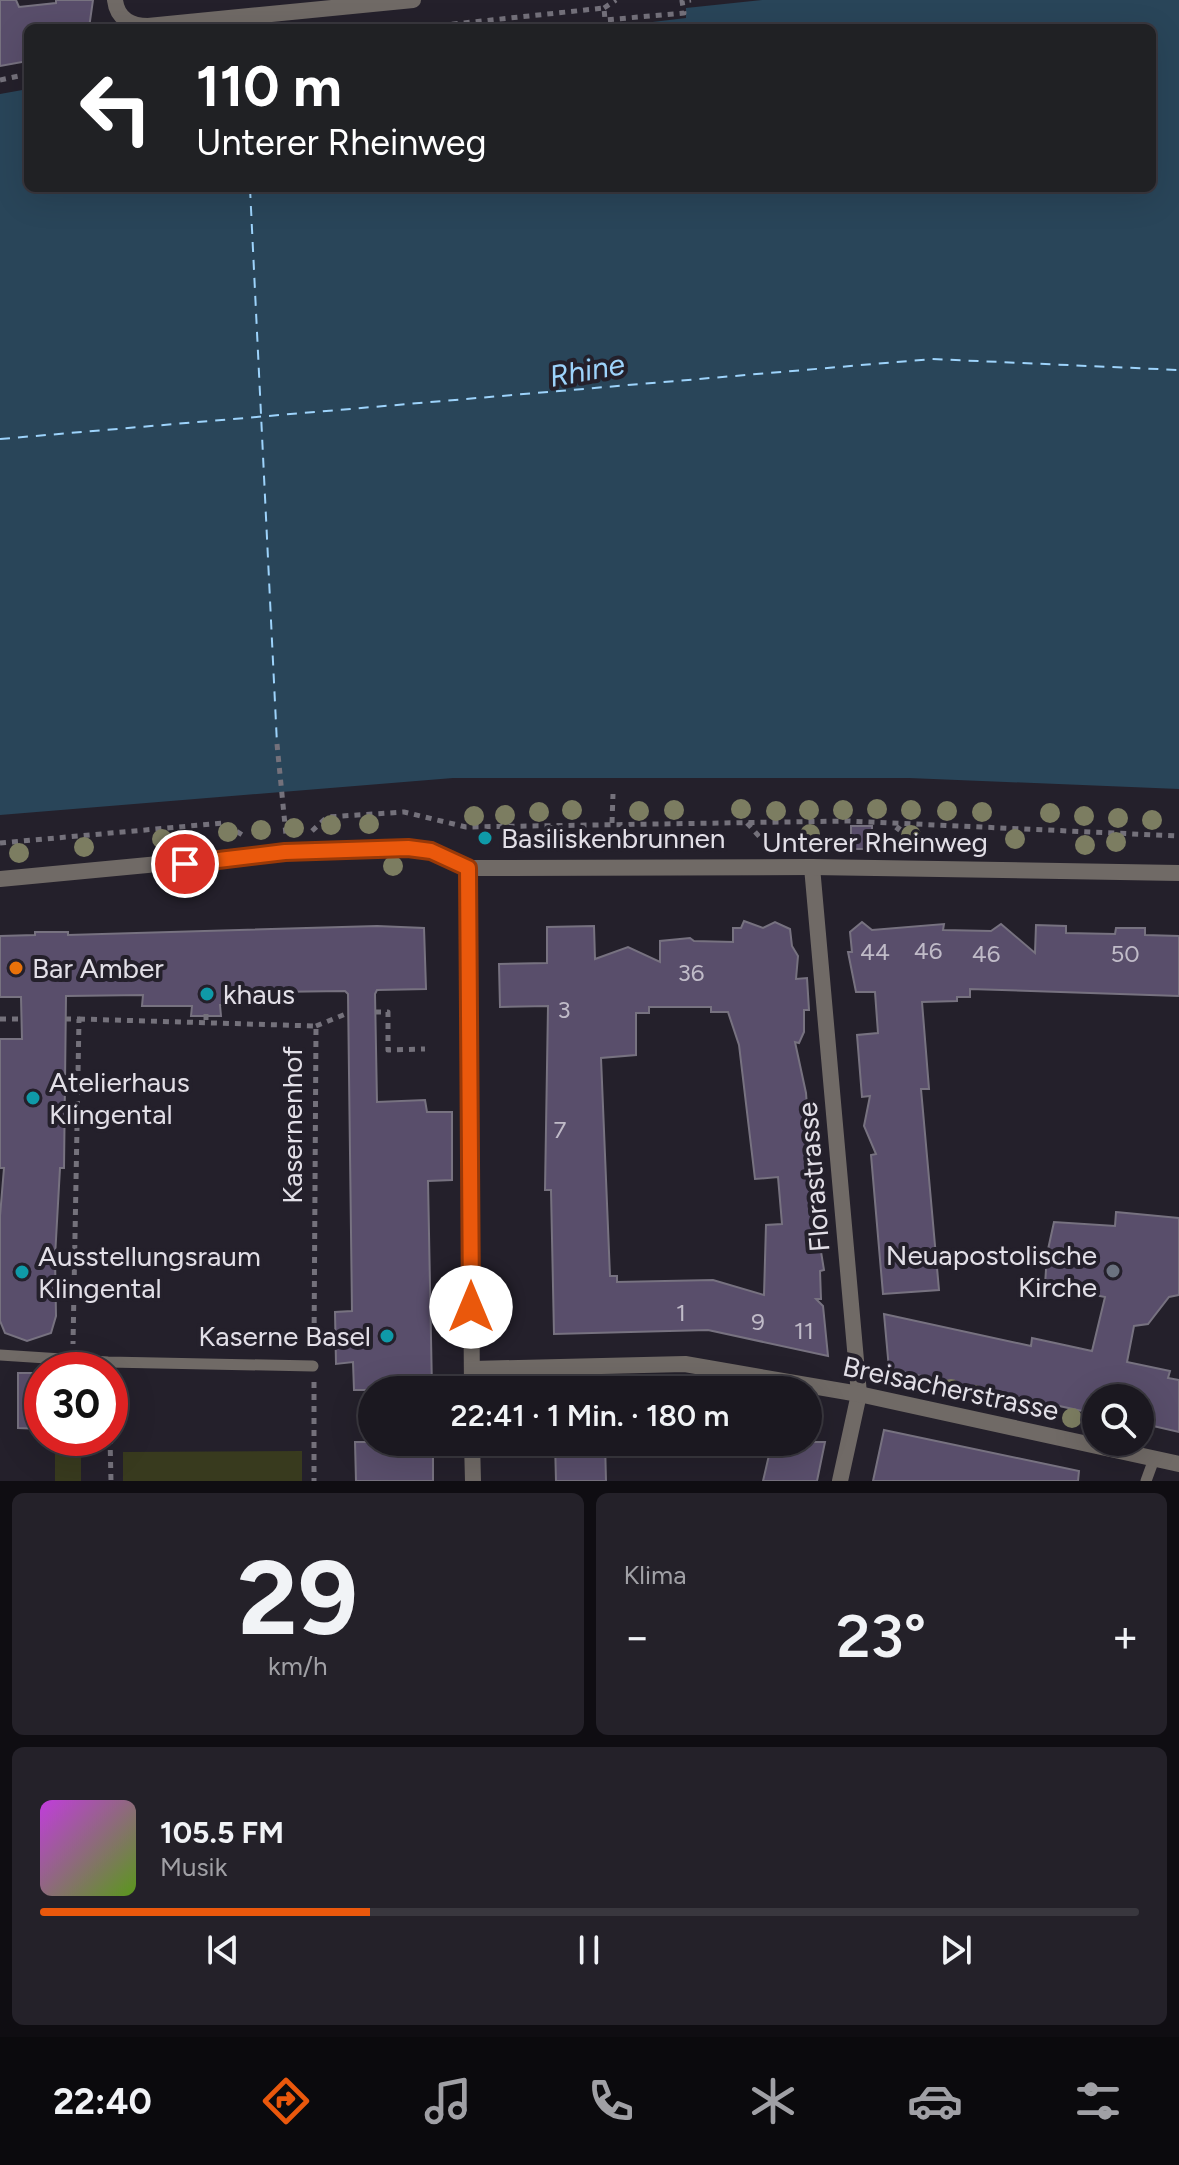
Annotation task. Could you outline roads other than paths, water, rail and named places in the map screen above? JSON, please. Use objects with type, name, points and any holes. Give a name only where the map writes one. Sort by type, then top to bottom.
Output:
[{"type":"street","points":[[115,0],[119,14],[136,24]]},
{"type":"street","points":[[160,24],[413,0]]},
{"type":"street","name":"Unterer Rheinweg","points":[[0,879],[285,852],[408,848],[431,851],[468,868],[812,867],[1179,873]]},
{"type":"street","name":"Florastrasse","points":[[812,867],[859,1394],[840,1481]]},
{"type":"street","points":[[468,868],[472,1376]]},
{"type":"street","name":"Breisacherstrasse","points":[[472,1369],[685,1364],[859,1394],[1179,1464]]},
{"type":"street","points":[[472,1456],[473,1481]]},
{"type":"lane","points":[[0,1355],[73,1360],[313,1366]]},
{"type":"lane","points":[[1146,1481],[1154,1459]]},
{"type":"water","name":"Rhine","points":[[762,0],[1179,0],[1179,789],[909,778],[453,778],[0,815],[0,94],[24,90],[24,192],[1156,192],[1156,24],[636,24],[686,18],[686,8]]},
{"type":"place","name":"Basiliskenbrunnen","points":[[485,838]]},
{"type":"place","name":"Bar Amber","points":[[16,968]]},
{"type":"place","name":"khaus","points":[[207,994]]},
{"type":"place","name":"Atelierhaus Klingental","points":[[33,1098]]},
{"type":"place","name":"Neuapostolische Kirche","points":[[1113,1271]]},
{"type":"place","name":"Ausstellungsraum Klingental","points":[[22,1272]]},
{"type":"place","name":"Kaserne Basel","points":[[387,1336]]}]
